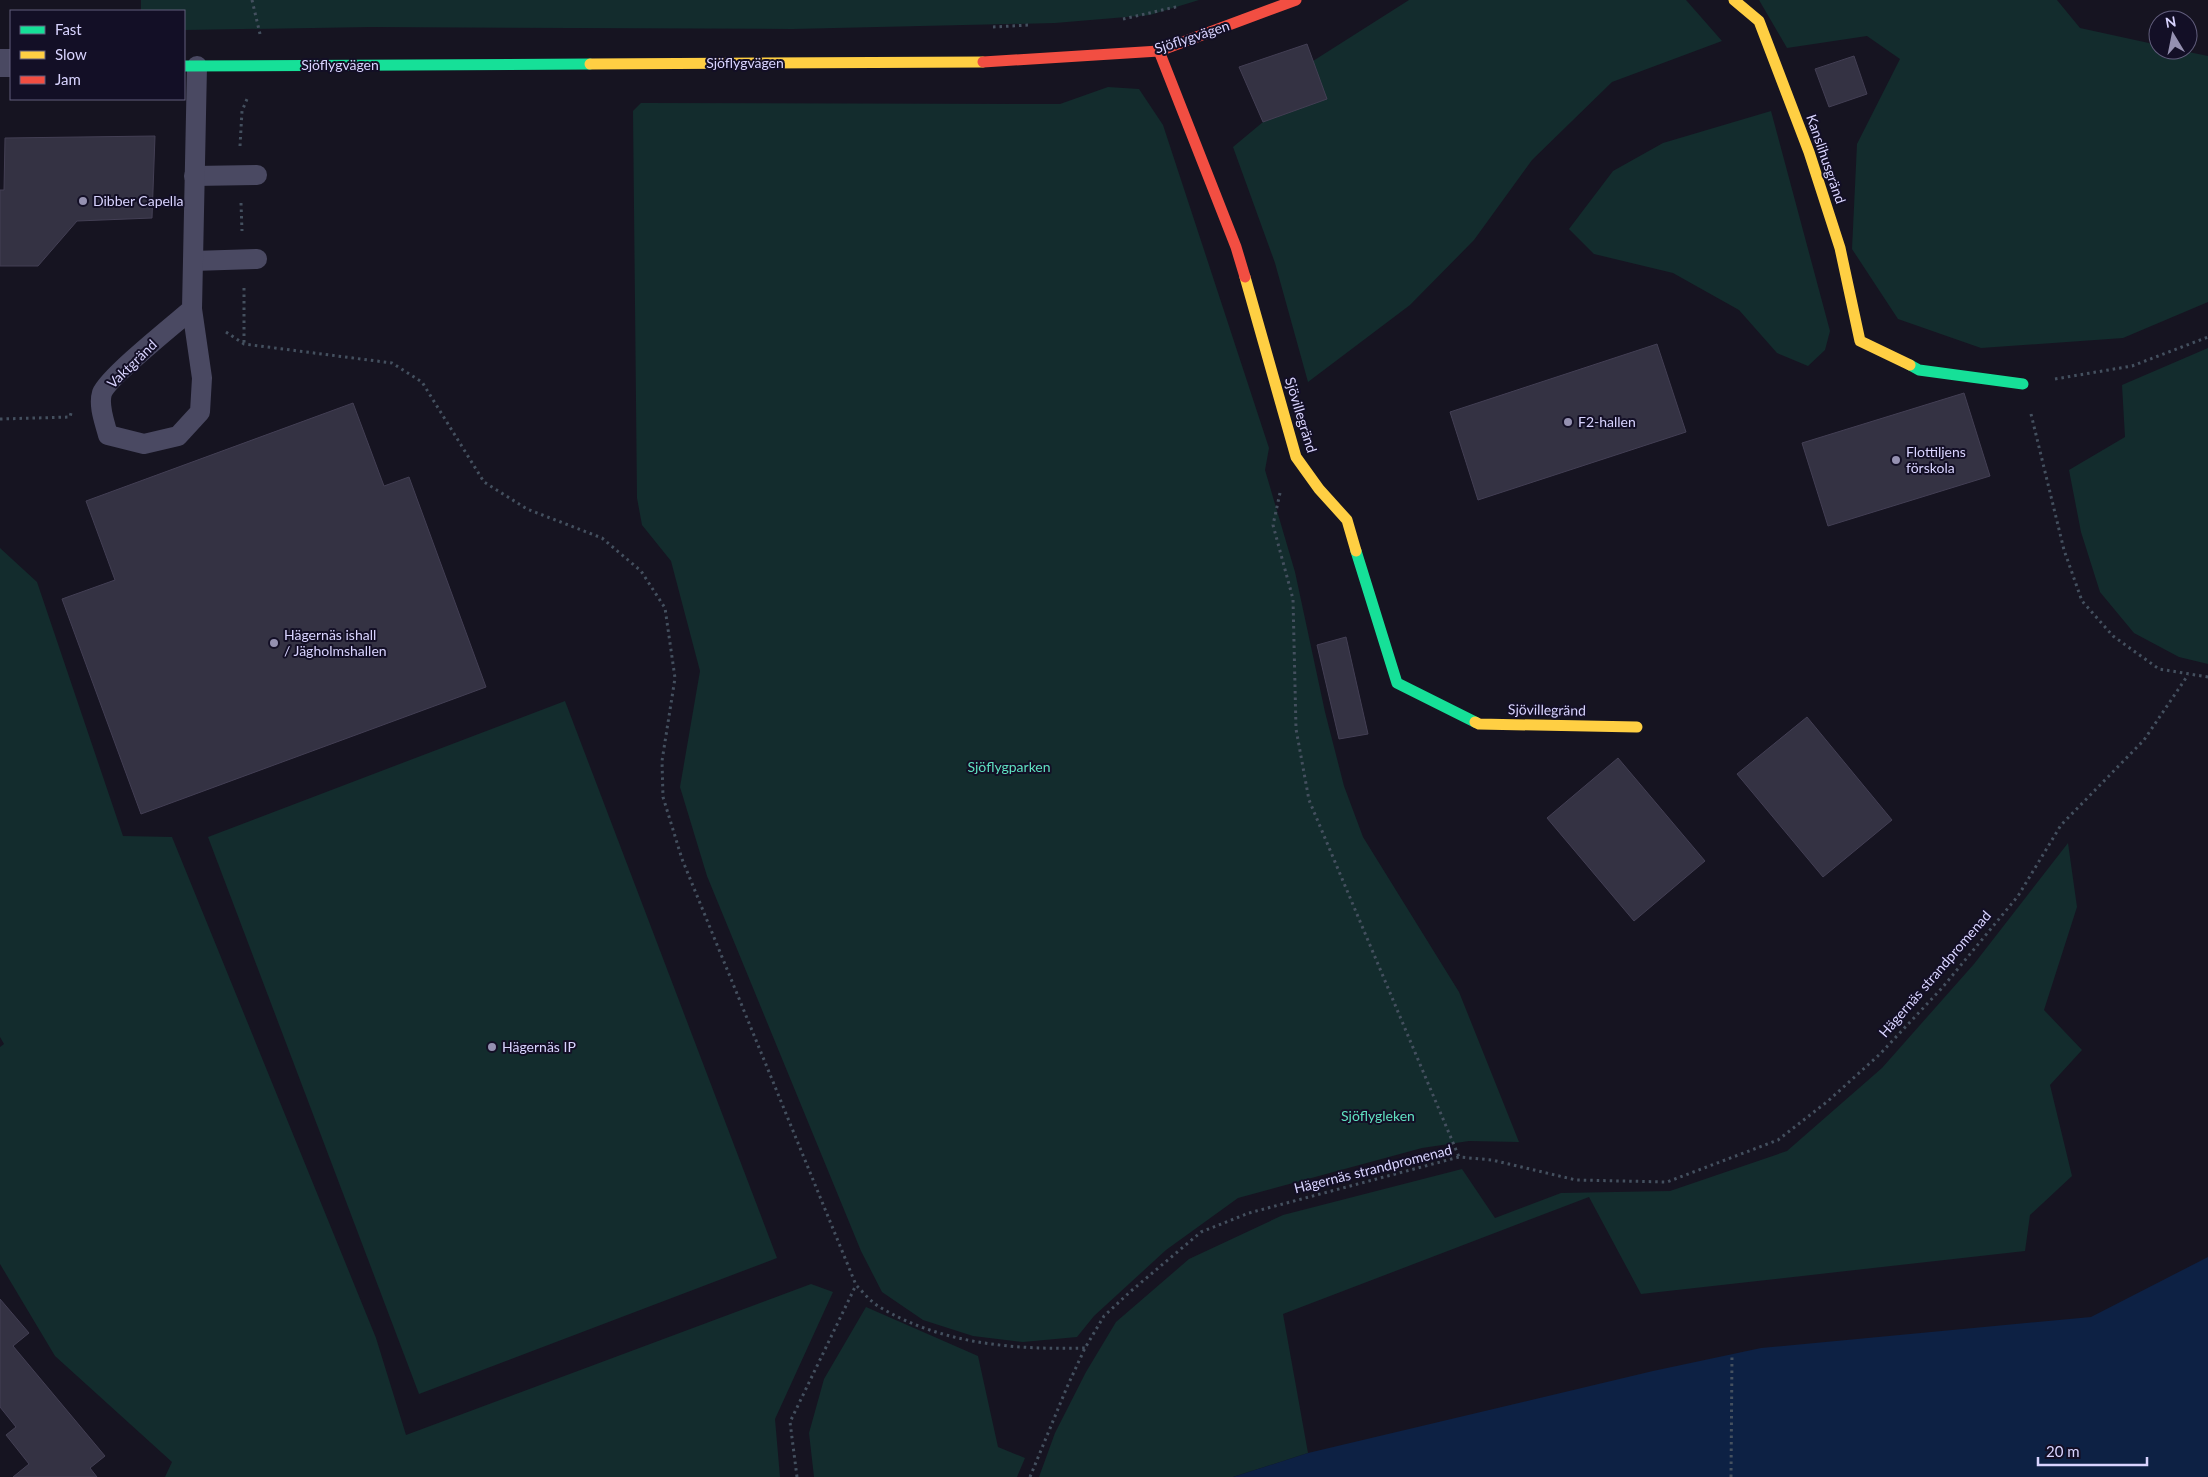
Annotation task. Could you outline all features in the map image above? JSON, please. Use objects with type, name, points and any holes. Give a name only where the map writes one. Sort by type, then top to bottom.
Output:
[{"type":"street","name":"Sjöflygvägen","points":[[190,66],[1008,62],[1159,51],[1296,0]]},
{"type":"street","name":"Kanslihusgränd","points":[[1734,0],[1759,22],[1809,152],[1840,248],[1860,341],[1919,370],[2023,384]]},
{"type":"street","name":"Sjövillegränd","points":[[1159,51],[1236,247],[1296,457],[1319,488],[1348,520],[1397,683],[1479,724],[1637,727]]},
{"type":"lane","name":"Vaktgränd","points":[[190,66],[194,176],[192,309],[202,378],[200,412],[178,436],[144,444],[108,435],[102,413],[102,393],[119,373],[192,309]]},
{"type":"lane","points":[[194,176],[257,175]]},
{"type":"lane","points":[[193,262],[257,259]]},
{"type":"path","points":[[1114,21],[1187,4]]},
{"type":"path","points":[[986,27],[1035,25]]},
{"type":"path","points":[[192,309],[244,344],[392,362],[422,382],[484,482],[527,509],[602,538],[641,571],[665,608],[675,678],[662,761],[663,797],[682,859],[856,1285],[877,1306],[924,1329],[979,1342],[1046,1349],[1085,1348]]},
{"type":"path","points":[[2208,337],[2132,366],[2023,384],[2064,550],[2082,601],[2113,636],[2159,669],[2208,677]]},
{"type":"path","points":[[0,419],[70,418],[73,409]]},
{"type":"path","points":[[1296,457],[1283,480],[1273,525],[1293,599],[1296,729],[1308,800],[1459,1158]]},
{"type":"path","name":"Hägernäs strandpromenad","points":[[1030,1477],[1085,1348],[1104,1316],[1130,1291],[1201,1232],[1249,1213],[1459,1158],[1492,1160],[1576,1180],[1666,1182],[1778,1140],[1828,1101],[1872,1061],[1942,988],[2018,896],[2061,825],[2144,740],[2188,675]]},
{"type":"path","points":[[797,1477],[790,1422],[856,1285]]},
{"type":"path","points":[[1731,1477],[1732,1355]]},
{"type":"green space","points":[[141,0],[1199,0],[1150,15],[1055,23],[792,29],[371,27],[185,30],[185,10],[141,10]]},
{"type":"green space","points":[[1409,0],[1686,0],[1722,41],[1612,82],[1532,160],[1474,240],[1410,305],[1308,382],[1275,263],[1233,147],[1263,122],[1326,99],[1313,61]]},
{"type":"green space","points":[[1759,0],[2057,0],[2080,28],[2148,43],[2148,60],[2198,60],[2198,54],[2208,56],[2208,302],[2123,338],[1981,348],[1898,319],[1852,249],[1857,144],[1900,59],[1867,36],[1787,48]]},
{"type":"green space","name":"Sjöflygparken","points":[[1108,87],[1139,89],[1163,125],[1269,448],[1265,470],[1295,572],[1325,712],[1344,786],[1363,837],[1459,992],[1519,1142],[1469,1141],[1422,1148],[1238,1198],[1166,1250],[1094,1316],[1077,1337],[1023,1342],[973,1336],[923,1320],[882,1292],[861,1251],[707,876],[680,787],[700,671],[671,561],[642,525],[637,498],[633,111],[641,103],[1060,104]]},
{"type":"green space","points":[[1771,111],[1830,331],[1825,350],[1808,366],[1777,353],[1739,310],[1673,273],[1594,254],[1569,229],[1613,171],[1663,143]]},
{"type":"green space","points":[[2208,348],[2208,664],[2179,657],[2134,633],[2100,592],[2081,532],[2069,470],[2125,437],[2122,385]]},
{"type":"green space","points":[[0,548],[37,582],[123,836],[172,837],[376,1338],[406,1435],[811,1284],[833,1292],[775,1419],[780,1477],[165,1477],[172,1462],[55,1356],[0,1264],[0,1047],[4,1044],[0,1037]]},
{"type":"green space","name":"Hägernäs IP","points":[[565,701],[777,1258],[419,1394],[208,837]]},
{"type":"green space","points":[[2068,843],[2077,907],[2044,1010],[2082,1050],[2050,1085],[2072,1176],[2030,1215],[2025,1251],[1641,1294],[1589,1197],[1283,1314],[1308,1453],[1233,1477],[1039,1477],[1055,1433],[1086,1372],[1116,1322],[1189,1259],[1283,1215],[1462,1169],[1495,1218],[1561,1193],[1670,1191],[1787,1151],[1882,1068],[1974,964]]},
{"type":"green space","points":[[866,1307],[978,1356],[998,1447],[1025,1458],[1017,1477],[814,1477],[809,1433],[824,1379]]},
{"type":"water","points":[[2208,1257],[2208,1477],[1233,1477],[1308,1453],[1653,1371],[1761,1348],[2091,1317]]},
{"type":"building","points":[[1307,44],[1327,99],[1263,122],[1239,67]]},
{"type":"building","points":[[1854,56],[1867,94],[1829,107],[1815,69]]},
{"type":"building","points":[[155,136],[152,218],[77,221],[38,266],[0,266],[0,190],[4,190],[5,138]]},
{"type":"building","name":"F2-hallen","points":[[1657,344],[1686,432],[1478,500],[1450,412]]},
{"type":"building","name":"Flottiljens förskola","points":[[1964,393],[1990,476],[1828,526],[1802,443]]},
{"type":"building","name":"Hägernäs ishall / Jägholmshallen","points":[[353,403],[384,486],[409,477],[486,687],[141,814],[62,599],[115,580],[86,501]]},
{"type":"building","points":[[1346,637],[1368,734],[1339,739],[1317,645]]},
{"type":"building","points":[[1807,717],[1892,820],[1823,877],[1737,774]]},
{"type":"building","points":[[1618,758],[1705,861],[1634,921],[1547,818]]},
{"type":"building","points":[[0,1299],[29,1333],[13,1346],[105,1456],[90,1468],[97,1477],[13,1477],[29,1464],[6,1435],[16,1427],[0,1407]]},
{"type":"traffic: fast","points":[[185,66],[590,64]]},
{"type":"traffic: fast","points":[[1910,365],[1919,370],[2023,384]]},
{"type":"traffic: fast","points":[[1356,551],[1397,683],[1475,722]]},
{"type":"traffic: slow","points":[[1734,0],[1759,21],[1809,152],[1840,248],[1860,341],[1910,365]]},
{"type":"traffic: slow","points":[[590,64],[983,62]]},
{"type":"traffic: slow","points":[[1245,277],[1296,457],[1319,489],[1347,520],[1356,551]]},
{"type":"traffic: slow","points":[[1475,722],[1479,724],[1637,727]]},
{"type":"traffic: jam","points":[[983,62],[1159,51],[1296,0]]},
{"type":"traffic: jam","points":[[1159,51],[1236,247],[1245,277]]},
{"type":"place","name":"Dibber Capella","points":[[83,201]]},
{"type":"place","name":"F2-hallen","points":[[1568,422]]},
{"type":"place","name":"Flottiljens förskola","points":[[1896,460]]},
{"type":"place","name":"Hägernäs ishall / Jägholmshallen","points":[[274,643]]},
{"type":"place","name":"Hägernäs IP","points":[[492,1047]]},
{"type":"park label","name":"Sjöflygleken","points":[[1378,1116]]}]
